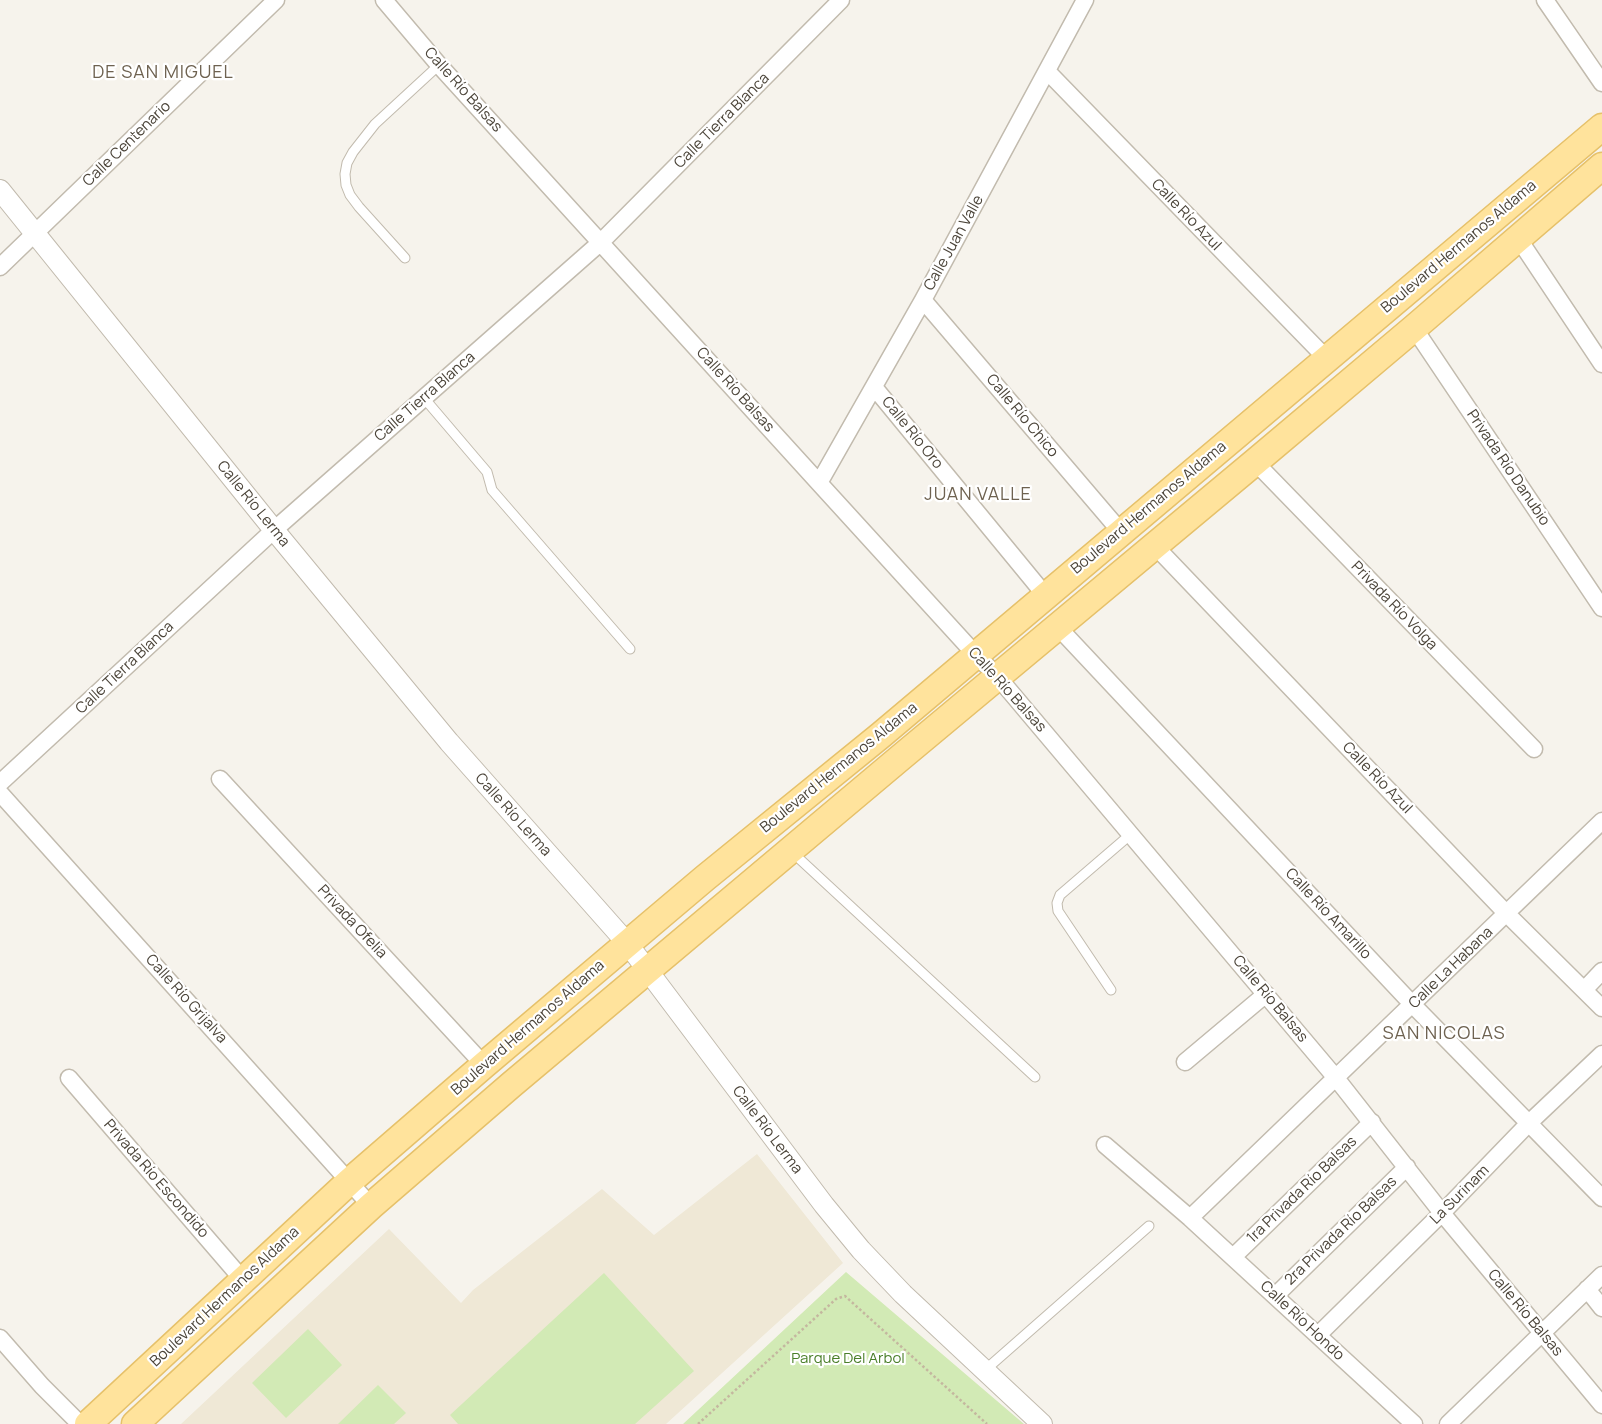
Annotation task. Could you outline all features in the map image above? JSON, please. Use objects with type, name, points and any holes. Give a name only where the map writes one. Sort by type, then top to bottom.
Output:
[{"type":"main road","name":"Boulevard Hermanos Aldama","points":[[88,1424],[350,1181],[626,943],[881,735],[1602,127]]},
{"type":"main road","name":"Boulevard Hermanos Aldama","points":[[135,1424],[371,1206],[511,1084],[1255,462],[1602,166]]},
{"type":"street","name":"Calle Centenario","points":[[0,267],[276,0]]},
{"type":"street","name":"Calle Río Balsas","points":[[384,0],[439,65],[997,676],[1336,1078],[1442,1213],[1602,1405]]},
{"type":"street","name":"Calle Tierra Blanca","points":[[0,783],[274,530],[601,242],[841,0]]},
{"type":"street","name":"Calle Juan Valle","points":[[819,483],[923,300],[1085,0]]},
{"type":"street","points":[[1545,0],[1602,83]]},
{"type":"street","name":"Calle Río Azul","points":[[1047,72],[1326,358]]},
{"type":"street","name":"Calle Río Lerma","points":[[0,190],[274,530],[448,742],[626,943],[824,1205],[861,1250],[903,1294],[984,1372],[1042,1424]]},
{"type":"street","points":[[1518,238],[1602,364]]},
{"type":"street","name":"Calle Río Chico","points":[[923,300],[1120,532]]},
{"type":"street","name":"Privada Río Danubio","points":[[1414,328],[1602,608]]},
{"type":"street","name":"Calle Río Oro","points":[[874,387],[1045,595]]},
{"type":"street","name":"Privada Río Volga","points":[[1255,462],[1534,749]]},
{"type":"street","name":"Calle Río Azul","points":[[1155,546],[1507,914],[1602,1008]]},
{"type":"street","name":"Calle Río Amarillo","points":[[1058,626],[1413,1005],[1602,1198]]},
{"type":"street","name":"Privada Ofelia","points":[[220,779],[484,1065]]},
{"type":"street","name":"Calle Río Grijalva","points":[[0,793],[371,1206]]},
{"type":"street","name":"Calle La Habana","points":[[1190,1218],[1602,821]]},
{"type":"street","points":[[1584,990],[1602,972]]},
{"type":"street","points":[[1185,1062],[1266,994]]},
{"type":"street","name":"La Surinam","points":[[1318,1335],[1442,1213],[1529,1123],[1602,1054]]},
{"type":"street","name":"Privada Río Escondido","points":[[68,1078],[243,1280]]},
{"type":"street","name":"1ra Privada Río Balsas","points":[[1233,1258],[1372,1122]]},
{"type":"street","name":"Calle Río Hondo","points":[[1105,1145],[1190,1218],[1414,1424]]},
{"type":"street","name":"2ra Privada Río Balsas","points":[[1275,1296],[1407,1167]]},
{"type":"street","points":[[1448,1424],[1602,1275]]},
{"type":"street","points":[[1587,1289],[1602,1308]]},
{"type":"street","points":[[0,1338],[42,1386],[80,1424]]},
{"type":"lane","points":[[405,258],[358,208],[346,185],[345,174],[347,163],[353,152],[375,124],[439,65]]},
{"type":"lane","points":[[424,398],[486,472],[492,490],[630,649]]},
{"type":"lane","points":[[1111,990],[1058,910],[1057,903],[1060,895],[1131,834]]},
{"type":"lane","points":[[790,850],[1035,1077]]},
{"type":"lane","points":[[984,1372],[1149,1226]]},
{"type":"path","points":[[698,1424],[836,1299],[845,1296],[986,1424]]},
{"type":"shaded area","points":[[757,1154],[843,1263],[666,1424],[181,1424],[389,1229],[461,1303],[473,1290],[602,1189],[654,1235]]},
{"type":"green space","name":"Parque Del Arbol","points":[[846,1272],[1024,1424],[683,1424]]},
{"type":"green space","points":[[604,1273],[694,1371],[635,1424],[458,1424],[450,1415]]},
{"type":"green space","points":[[308,1329],[342,1365],[286,1418],[252,1383]]},
{"type":"green space","points":[[378,1385],[406,1413],[394,1424],[338,1424]]},
{"type":"district","name":"DE SAN MIGUEL","points":[[163,73]]},
{"type":"district","name":"JUAN VALLE","points":[[978,495]]},
{"type":"district","name":"SAN NICOLAS","points":[[1444,1034]]}]
